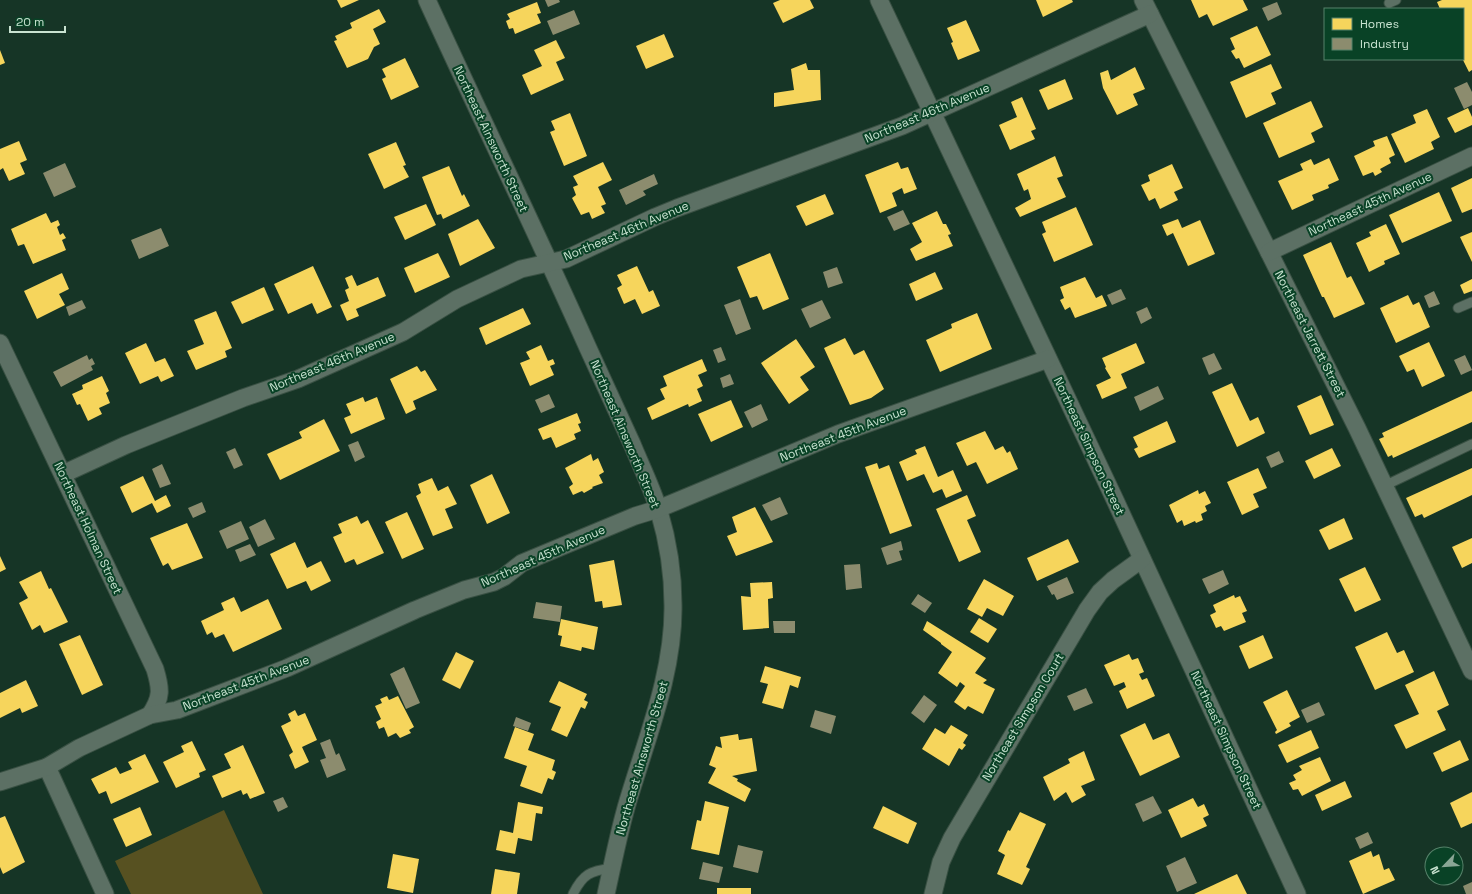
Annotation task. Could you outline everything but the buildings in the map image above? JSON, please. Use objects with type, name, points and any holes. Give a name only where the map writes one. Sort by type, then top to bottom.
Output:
[{"type":"street","name":"Northeast Ainsworth Street","points":[[427,0],[481,119],[550,262],[640,464],[658,509],[666,542],[671,570],[673,606],[672,633],[662,688],[627,804],[606,894]]},
{"type":"street","name":"Northeast Simpson Street","points":[[878,0],[1142,559],[1297,894]]},
{"type":"street","name":"Northeast 46th Avenue","points":[[63,474],[133,442],[243,398],[298,379],[403,332],[457,299],[521,268],[566,259],[677,208],[902,126],[932,113],[1146,7]]},
{"type":"street","name":"Northeast Jarrett Street","points":[[1146,7],[1384,486],[1472,671]]},
{"type":"street","name":"Northeast 45th Avenue","points":[[1269,252],[1472,156]]},
{"type":"street","name":"Northeast Holman Street","points":[[0,343],[155,669],[160,692],[158,703],[150,715]]},
{"type":"street","name":"Northeast 45th Avenue","points":[[0,782],[47,767],[79,748],[150,715],[177,710],[287,668],[415,610],[464,590],[494,582],[504,577],[522,563],[635,516],[658,509],[838,434],[1048,359]]},
{"type":"street","name":"Northeast Simpson Court","points":[[933,894],[941,862],[952,838],[1086,610],[1100,592],[1113,580],[1142,559]]},
{"type":"street","points":[[47,767],[105,894]]},
{"type":"lane","points":[[1458,308],[1472,302]]},
{"type":"lane","points":[[1384,486],[1472,444]]},
{"type":"lane","points":[[573,894],[586,875],[597,870],[612,868]]},
{"type":"shaded area","points":[[224,810],[263,894],[131,894],[115,861]]}]
